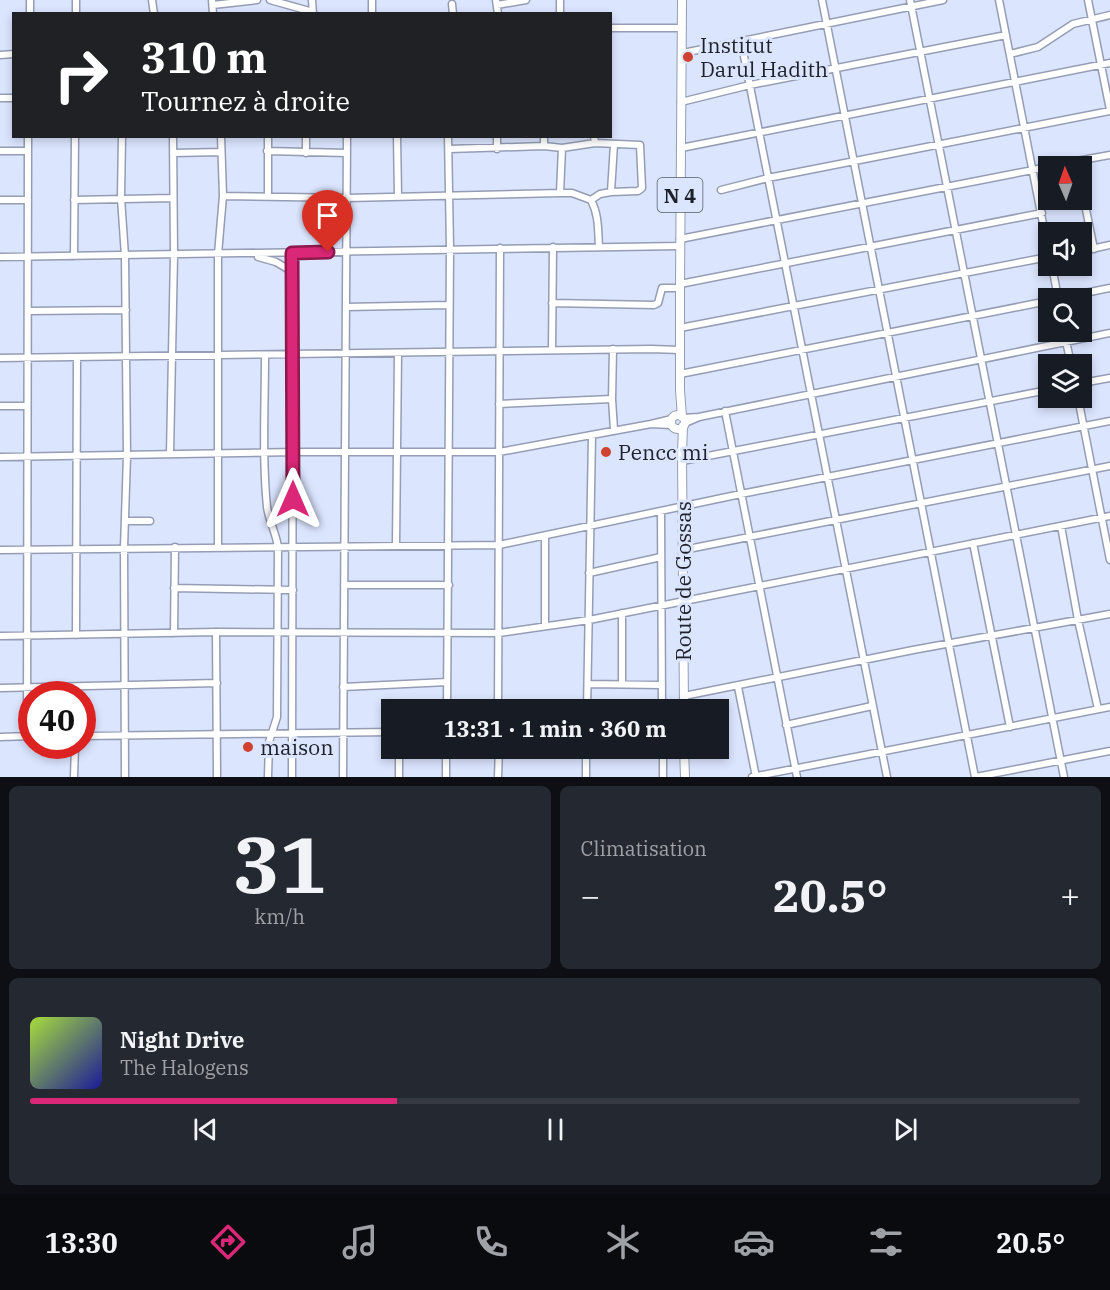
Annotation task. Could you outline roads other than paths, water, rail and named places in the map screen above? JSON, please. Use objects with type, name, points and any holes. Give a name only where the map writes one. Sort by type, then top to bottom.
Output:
[{"type":"main road","name":"N 4","points":[[682,457],[678,421],[684,0]]},
{"type":"main road","name":"Route de Gossas","points":[[682,457],[684,696]]},
{"type":"main road","points":[[684,759],[685,777]]},
{"type":"street","points":[[212,3],[257,0]]},
{"type":"street","points":[[270,0],[310,12]]},
{"type":"street","points":[[496,2],[526,0]]},
{"type":"street","points":[[822,0],[976,777],[1110,751]]},
{"type":"street","points":[[682,52],[826,24],[911,3],[943,0]]},
{"type":"street","points":[[999,0],[1044,222]]},
{"type":"street","points":[[721,190],[768,178],[1110,110],[1088,0]]},
{"type":"street","points":[[911,3],[1064,777]]},
{"type":"street","points":[[452,4],[453,12]]},
{"type":"street","points":[[1010,54],[1038,46],[1068,27],[1110,15]]},
{"type":"street","points":[[612,28],[682,28]]},
{"type":"street","points":[[681,102],[750,85],[1006,35]]},
{"type":"street","points":[[741,41],[887,777]]},
{"type":"street","points":[[681,148],[1110,63]]},
{"type":"street","points":[[27,681],[28,138]]},
{"type":"street","points":[[74,256],[75,138]]},
{"type":"street","points":[[122,138],[121,198],[125,256],[127,456],[124,548],[125,777]]},
{"type":"street","points":[[170,454],[174,255],[173,138]]},
{"type":"street","points":[[218,547],[218,254],[222,196],[221,138]]},
{"type":"street","points":[[267,138],[268,196]]},
{"type":"street","points":[[306,138],[306,153]]},
{"type":"street","points":[[343,777],[347,138]]},
{"type":"street","points":[[397,138],[398,196]]},
{"type":"street","points":[[447,699],[450,248],[448,138]]},
{"type":"street","points":[[497,138],[497,149]]},
{"type":"street","points":[[544,138],[544,146]]},
{"type":"street","points":[[449,149],[544,146],[562,148],[594,140],[640,146],[642,188],[638,191],[600,194],[591,200]]},
{"type":"street","points":[[611,192],[614,144]]},
{"type":"street","points":[[560,193],[562,148]]},
{"type":"street","points":[[267,151],[347,153]]},
{"type":"street","points":[[0,152],[28,152]]},
{"type":"street","points":[[173,153],[221,152]]},
{"type":"street","points":[[1092,160],[1110,155]]},
{"type":"street","points":[[0,257],[599,247],[680,242],[776,220],[1038,169]]},
{"type":"street","points":[[222,196],[347,198],[572,193],[591,200],[596,208],[599,247]]},
{"type":"street","points":[[74,200],[172,198]]},
{"type":"street","points":[[0,200],[28,200]]},
{"type":"street","points":[[1086,210],[1094,249],[1110,245]]},
{"type":"street","points":[[552,303],[654,305],[658,303],[662,288],[1042,213]]},
{"type":"street","points":[[498,699],[500,248]]},
{"type":"street","points":[[552,350],[553,248]]},
{"type":"street","points":[[292,253],[294,354],[292,777]]},
{"type":"street","points":[[245,254],[268,259],[292,272]]},
{"type":"street","points":[[680,328],[1038,259]]},
{"type":"street","points":[[1092,292],[1110,288]]},
{"type":"street","points":[[680,374],[1038,303]]},
{"type":"street","points":[[346,307],[449,306]]},
{"type":"street","points":[[28,311],[126,310]]},
{"type":"street","points":[[1092,337],[1110,333]]},
{"type":"street","points":[[0,457],[294,452],[500,452],[614,430],[699,417],[1067,342],[1069,354]]},
{"type":"street","points":[[613,349],[614,430]]},
{"type":"street","points":[[0,358],[680,350]]},
{"type":"street","points":[[396,544],[398,352]]},
{"type":"street","points":[[266,355],[264,453],[268,515],[278,547],[277,717],[269,741],[268,777]]},
{"type":"street","points":[[76,635],[77,357]]},
{"type":"street","points":[[1092,381],[1110,378]]},
{"type":"street","points":[[682,457],[733,451],[1038,392]]},
{"type":"street","points":[[500,404],[612,399]]},
{"type":"street","points":[[0,406],[27,406]]},
{"type":"street","points":[[1080,408],[1110,560]]},
{"type":"street","points":[[725,411],[797,777]]},
{"type":"street","points":[[0,550],[396,544],[499,545],[741,494],[1110,422]]},
{"type":"street","points":[[587,699],[592,436]]},
{"type":"street","points":[[683,550],[1110,466]]},
{"type":"street","points":[[661,511],[662,699]]},
{"type":"street","points":[[0,636],[216,632],[499,633],[589,620],[1110,516]]},
{"type":"street","points":[[125,521],[150,521]]},
{"type":"street","points":[[1061,526],[1078,620],[1098,709]]},
{"type":"street","points":[[545,537],[545,626]]},
{"type":"street","points":[[973,543],[1010,727]]},
{"type":"street","points":[[174,633],[175,547]]},
{"type":"street","points":[[590,573],[661,557]]},
{"type":"street","points":[[344,585],[449,585]]},
{"type":"street","points":[[174,588],[293,590]]},
{"type":"street","points":[[622,613],[622,684]]},
{"type":"street","points":[[684,696],[864,662],[913,650],[1110,614]]},
{"type":"street","points":[[216,632],[217,777]]},
{"type":"street","points":[[343,687],[447,682]]},
{"type":"street","points":[[96,686],[217,683]]},
{"type":"street","points":[[588,684],[662,685]]},
{"type":"street","points":[[0,688],[18,687]]},
{"type":"street","points":[[738,687],[754,777],[1110,707]]},
{"type":"street","points":[[786,725],[873,706]]},
{"type":"street","points":[[96,736],[381,732]]},
{"type":"street","points":[[0,737],[18,736]]},
{"type":"street","points":[[74,777],[75,759]]},
{"type":"street","points":[[399,759],[399,777]]},
{"type":"street","points":[[446,759],[446,777]]},
{"type":"street","points":[[498,759],[498,777]]},
{"type":"street","points":[[586,759],[586,777]]},
{"type":"street","points":[[663,759],[663,777]]},
{"type":"place","name":"Institut Darul Hadith","points":[[688,57]]},
{"type":"place","name":"Pencc mi","points":[[606,452]]},
{"type":"place","name":"maison","points":[[248,747]]}]
